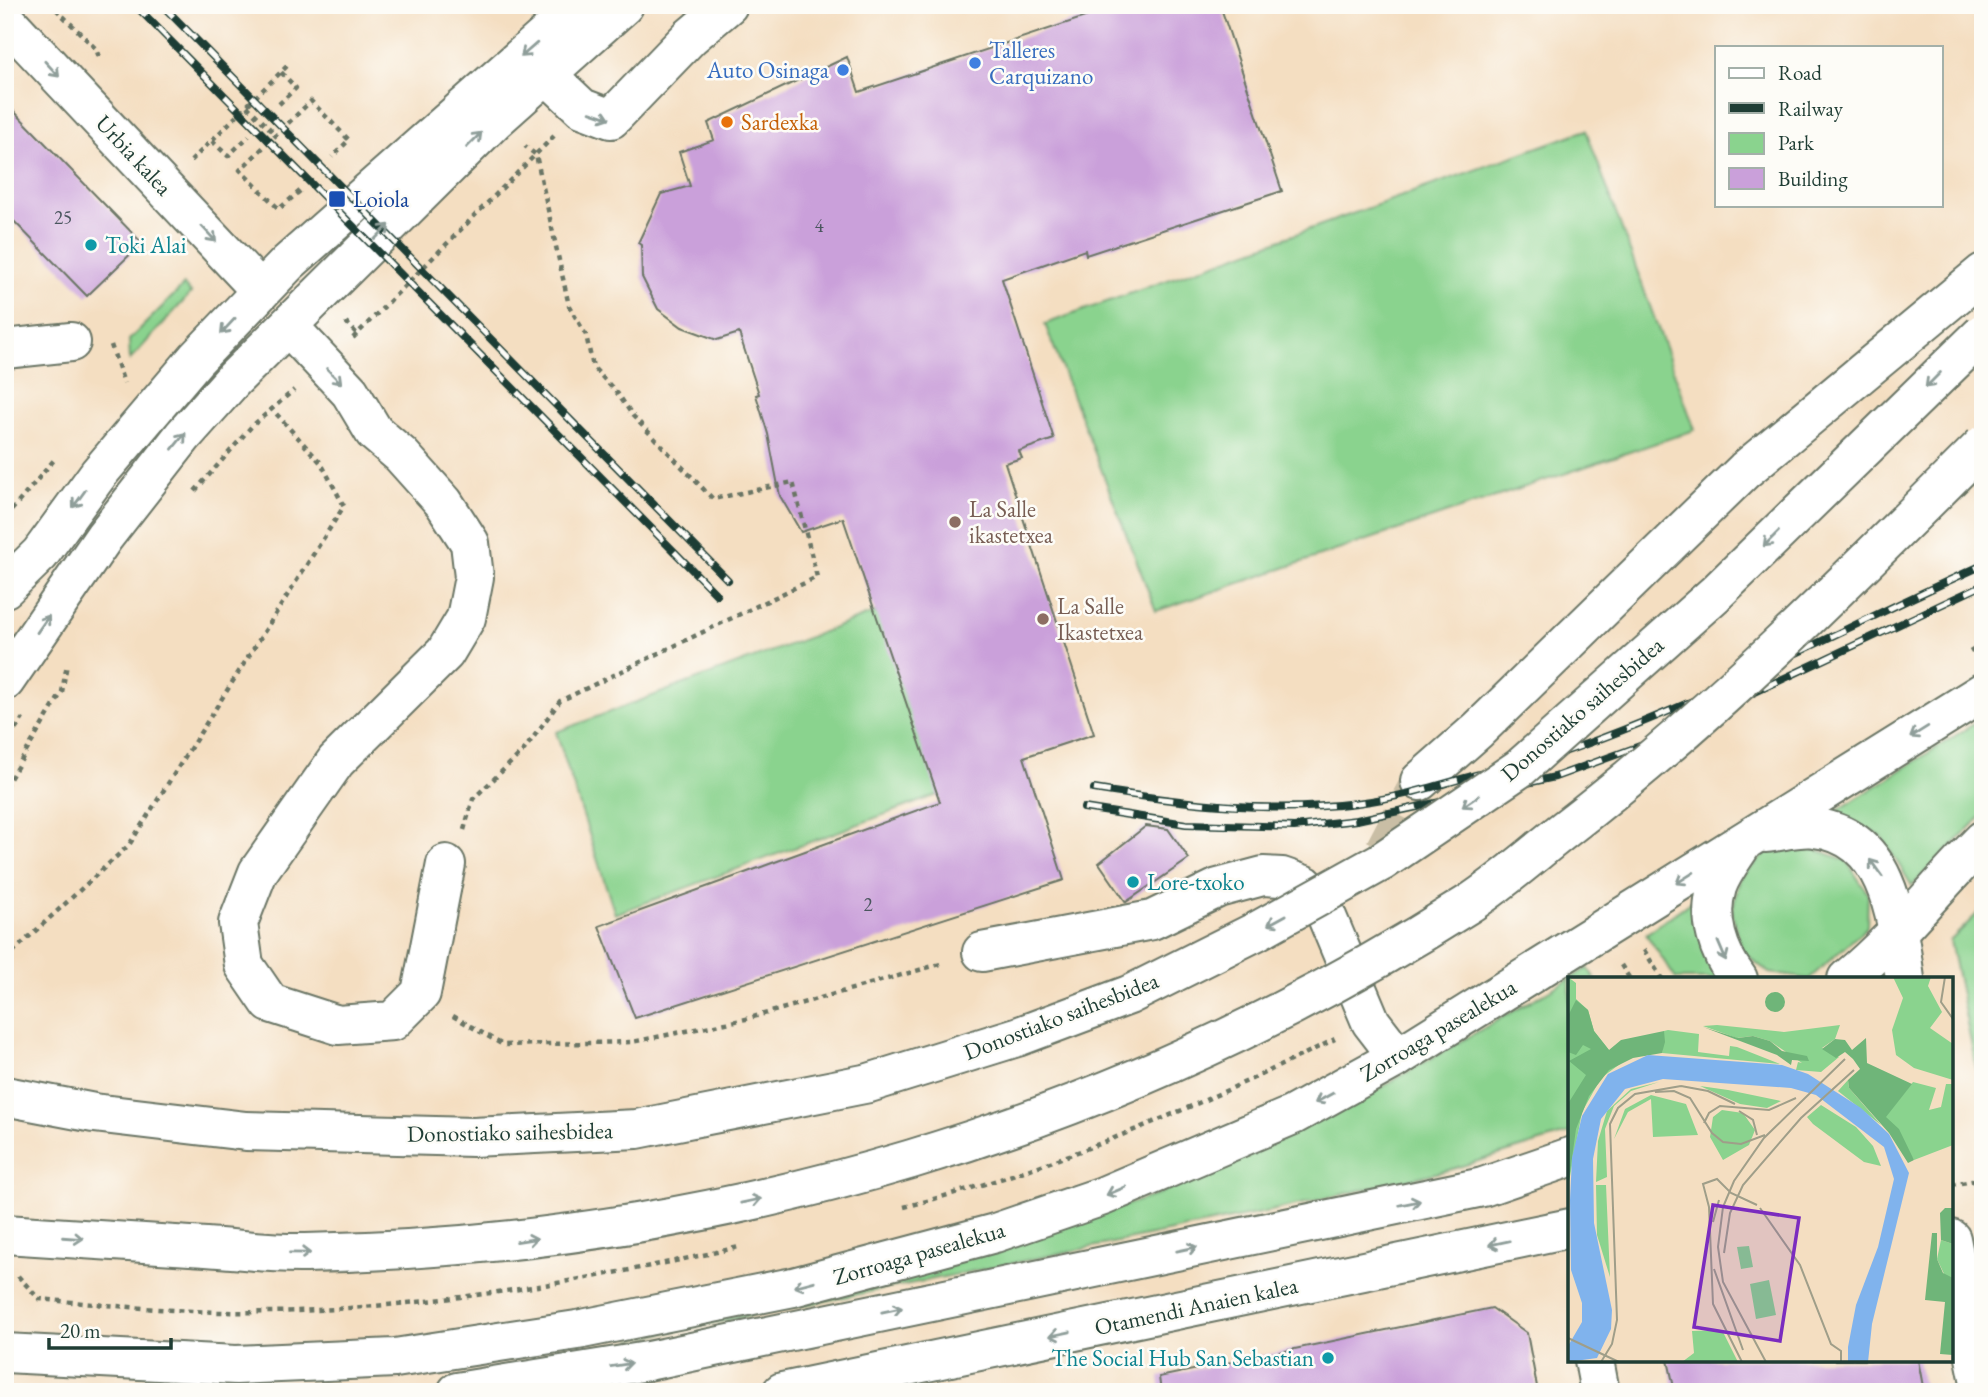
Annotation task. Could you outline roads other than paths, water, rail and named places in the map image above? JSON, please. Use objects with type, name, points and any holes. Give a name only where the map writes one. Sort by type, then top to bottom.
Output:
[{"type":"main road","points":[[5,588],[40,554],[115,453],[261,291],[309,242],[580,5]]},
{"type":"main road","points":[[5,681],[104,537],[183,436],[288,326],[495,120],[624,5]]},
{"type":"main road","points":[[547,74],[582,108],[611,119],[690,37],[729,5]]},
{"type":"main road","name":"Urbia kalea","points":[[5,19],[261,291]]},
{"type":"main road","points":[[1420,781],[1478,730],[1745,470],[1983,273]]},
{"type":"main road","points":[[288,326],[350,392],[373,432],[401,455],[444,503],[470,544],[474,577],[466,618],[445,653],[336,761],[258,872],[238,923],[244,965],[270,1003],[338,1025],[393,1021],[421,993],[446,864]]},
{"type":"main road","name":"Donostiako saihesbidea","points":[[5,1096],[94,1113],[246,1131],[473,1136],[637,1129],[869,1083],[1017,1037],[1129,995],[1257,931],[1381,862],[1520,768],[1715,594],[1983,333]]},
{"type":"main road","points":[[5,349],[71,342]]},
{"type":"main road","points":[[5,1234],[302,1253],[516,1242],[651,1221],[808,1189],[929,1156],[1043,1118],[1195,1053],[1326,986],[1470,903],[1692,728],[1802,627],[1983,444]]},
{"type":"main road","name":"Zorroaga pasealekua","points":[[5,1353],[236,1365],[395,1358],[578,1330],[793,1287],[995,1233],[1103,1196],[1293,1115],[1398,1058],[1983,692]]},
{"type":"main road","points":[[1737,977],[1720,951],[1713,920],[1717,886],[1750,838],[1812,827],[1845,837],[1865,852],[1882,874],[1899,932],[1905,977]]},
{"type":"main road","points":[[1849,977],[1899,932],[1925,898],[1983,840]]},
{"type":"main road","points":[[1322,905],[1362,880],[1384,850]]},
{"type":"main road","points":[[982,952],[1152,920],[1218,888],[1263,876],[1283,877],[1305,885],[1322,905],[1371,1022],[1398,1058]]},
{"type":"main road","name":"Zorroaga pasealekua","points":[[457,1392],[648,1361],[1483,1187],[1568,1158]]},
{"type":"main road","name":"Otamendi Anaien kalea","points":[[782,1392],[1568,1235]]},
{"type":"main road","points":[[1953,1249],[1982,1392]]},
{"type":"main road","points":[[1594,1362],[1601,1392]]},
{"type":"tunnel","points":[[1384,850],[1420,781]]},
{"type":"railway","points":[[135,5],[717,595]]},
{"type":"railway","points":[[162,5],[728,580]]},
{"type":"railway","points":[[1094,789],[1159,799],[1258,807],[1357,803],[1416,791],[1543,759],[1607,736],[1770,666],[1983,565]]},
{"type":"railway","points":[[1084,808],[1186,824],[1294,827],[1357,820],[1555,777],[1640,746],[1983,585]]},
{"type":"place","name":"Talleres Carquizano","points":[[975,63]]},
{"type":"place","name":"Auto Osinaga","points":[[843,70]]},
{"type":"place","name":"Sardexka","points":[[727,122]]},
{"type":"place","name":"Loiola","points":[[337,199]]},
{"type":"place","name":"Toki Alai","points":[[91,245]]},
{"type":"place","name":"La Salle ikastetxea","points":[[955,522]]},
{"type":"place","name":"La Salle Ikastetxea","points":[[1043,619]]},
{"type":"place","name":"Lore-txoko","points":[[1133,882]]},
{"type":"place","name":"The Social Hub San Sebastian","points":[[1328,1358]]}]
